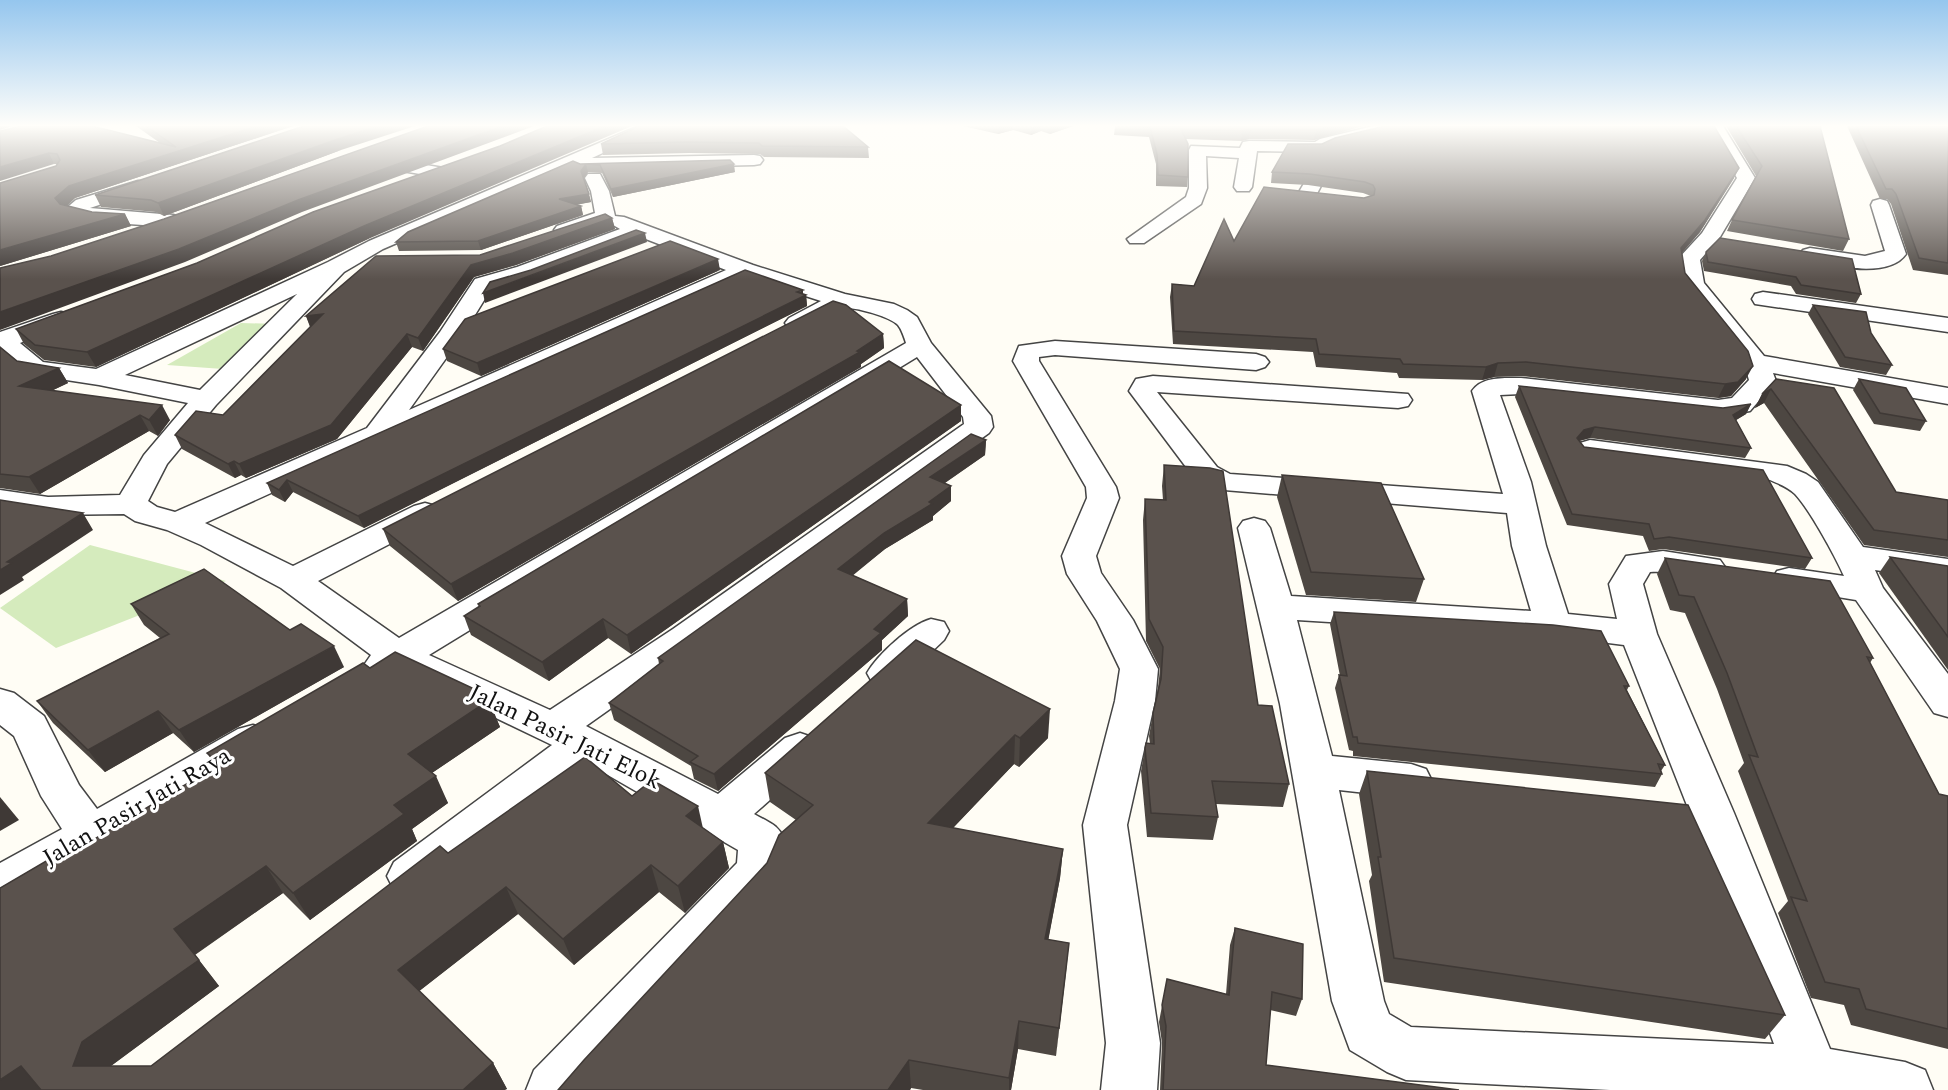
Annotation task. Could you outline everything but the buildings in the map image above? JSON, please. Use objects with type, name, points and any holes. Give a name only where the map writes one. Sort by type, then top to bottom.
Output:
[{"type":"street","points":[[404,184],[424,177]]},
{"type":"street","points":[[465,177],[519,184]]},
{"type":"street","points":[[99,377],[342,264],[376,245],[534,177]]},
{"type":"street","points":[[594,177],[600,191],[605,216]]},
{"type":"street","points":[[1137,239],[1194,200],[1198,188],[1198,177]]},
{"type":"street","points":[[1244,182],[1245,177]]},
{"type":"street","points":[[1746,177],[1720,239],[1689,259],[1693,284],[1759,371],[1819,396],[1948,416]]},
{"type":"street","points":[[151,182],[84,204],[74,210],[98,216],[173,221]]},
{"type":"street","points":[[1198,188],[1244,182],[1266,184]]},
{"type":"street","points":[[1289,185],[1307,194],[1334,189]]},
{"type":"street","points":[[1792,251],[1872,264],[1885,262],[1896,254],[1880,206]]},
{"type":"street","points":[[131,236],[195,213]]},
{"type":"street","points":[[376,902],[686,638],[795,557],[979,427],[977,416],[920,345],[909,322],[886,309],[842,300],[745,270],[605,216],[550,235]]},
{"type":"street","points":[[483,284],[525,272],[638,229]]},
{"type":"street","points":[[642,253],[672,242]]},
{"type":"street","points":[[379,432],[483,284],[487,267],[483,258]]},
{"type":"street","points":[[0,499],[48,506],[131,504],[154,461],[206,399],[342,264],[396,260]]},
{"type":"street","points":[[178,523],[745,270]]},
{"type":"street","points":[[1763,298],[1948,325]]},
{"type":"street","points":[[778,333],[842,300]]},
{"type":"street","points":[[1,340],[76,313]]},
{"type":"street","points":[[457,324],[488,313]]},
{"type":"street","points":[[1,340],[36,369],[99,377],[206,399]]},
{"type":"street","points":[[347,686],[920,345]]},
{"type":"street","points":[[1129,1090],[1133,1043],[1105,825],[1136,701],[1139,669],[1115,620],[1084,574],[1078,556],[1103,498],[1101,488],[1026,361],[1028,351],[1054,348],[1256,362]]},
{"type":"street","points":[[1759,371],[1948,396]]},
{"type":"street","points":[[1553,624],[1529,546],[1516,482],[1485,391],[1498,386],[1521,386],[1718,408],[1740,405],[1759,371]]},
{"type":"street","points":[[1398,400],[1154,384],[1144,386],[1142,391],[1206,473],[1223,483],[1520,505]]},
{"type":"street","points":[[1590,449],[1776,472],[1795,480],[1807,489],[1859,573],[1948,703]]},
{"type":"street","points":[[293,580],[450,500]]},
{"type":"street","name":"Jalan Pasir Jati Elok","points":[[131,504],[146,514],[178,523],[213,538],[293,580],[398,656],[569,736],[722,817],[761,841],[761,862],[754,877],[554,1090]]},
{"type":"street","points":[[1254,528],[1278,607],[1314,771],[1358,1001],[1369,1032],[1406,1053],[1812,1073],[1905,1090]]},
{"type":"street","points":[[1812,1073],[1712,813],[1639,634],[1626,584],[1638,563],[1663,561],[1748,573],[1948,570]]},
{"type":"street","points":[[1278,607],[1553,624],[1639,634]]},
{"type":"street","points":[[722,817],[843,712],[931,631]]},
{"type":"street","points":[[0,703],[30,726],[63,796],[90,834]]},
{"type":"street","name":"Jalan Pasir Jati Raya","points":[[0,887],[285,721]]},
{"type":"street","points":[[1314,771],[1443,784]]},
{"type":"street","points":[[1665,808],[1712,813]]},
{"type":"green space","points":[[241,323],[278,324],[223,369],[167,365]]},
{"type":"green space","points":[[90,545],[226,581],[56,648],[0,608]]}]
